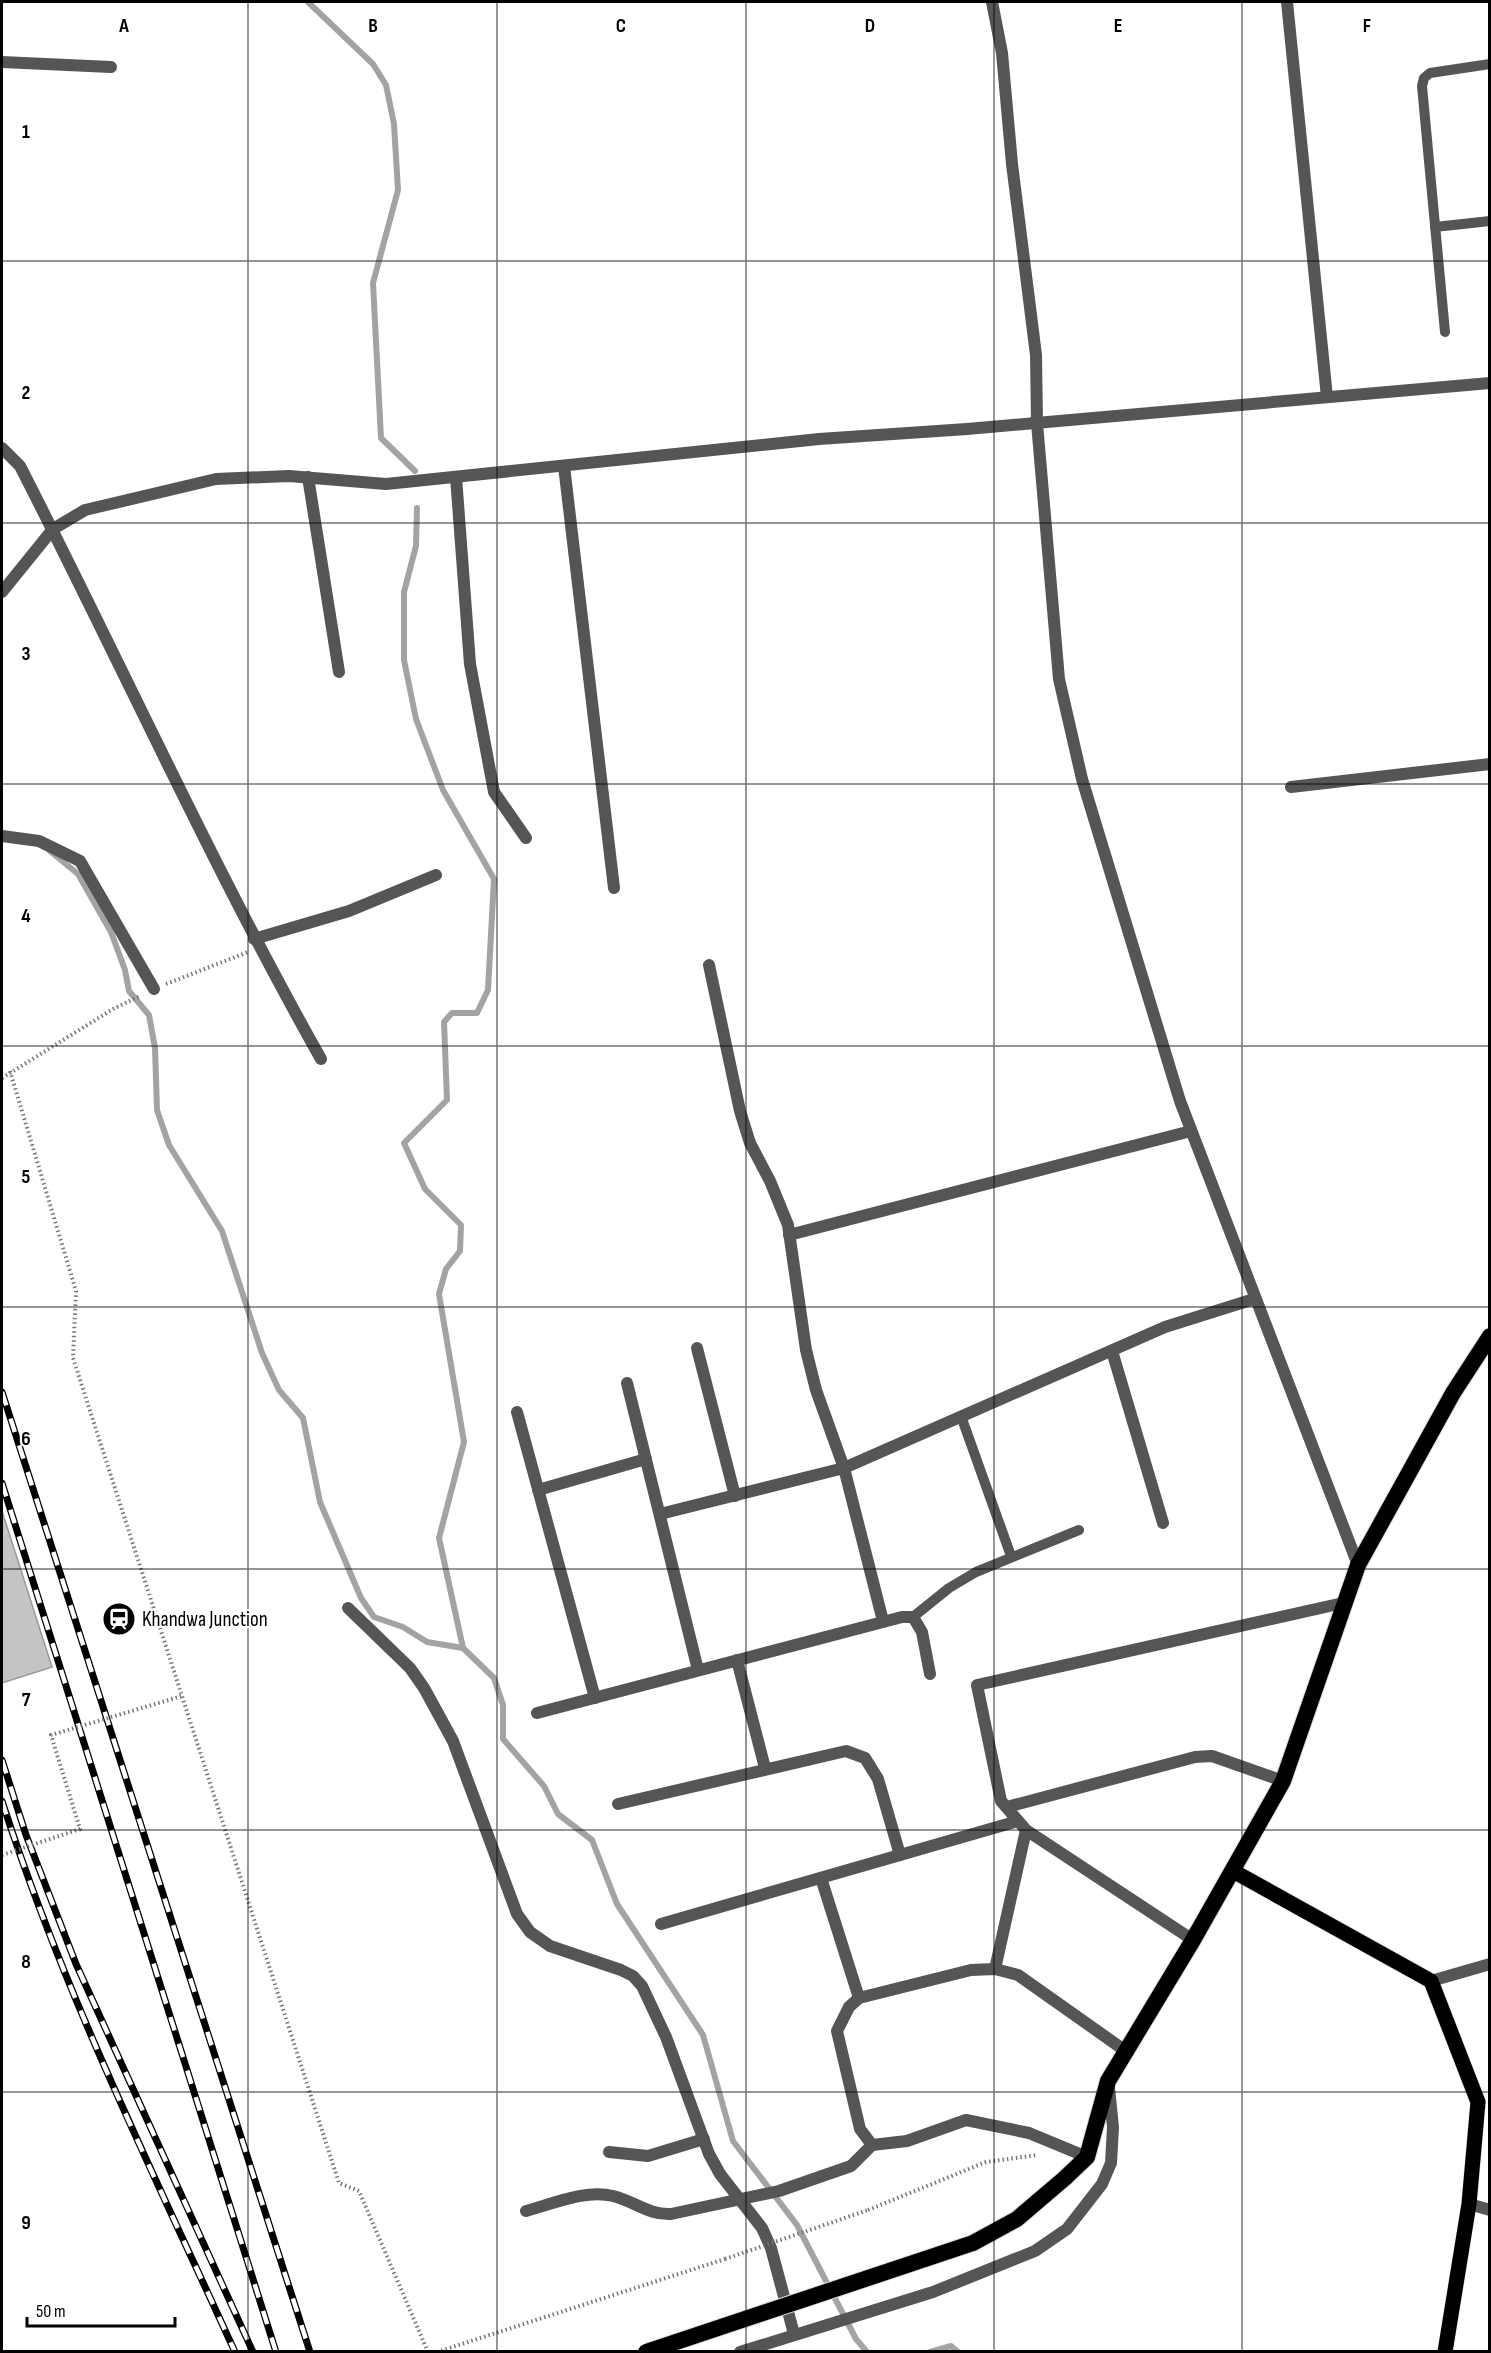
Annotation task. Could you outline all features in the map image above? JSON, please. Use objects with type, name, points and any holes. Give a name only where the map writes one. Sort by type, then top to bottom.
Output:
[{"type":"highway","points":[[645,2352],[973,2244],[1017,2219],[1087,2157],[1108,2081],[1193,1940],[1283,1781],[1358,1565],[1453,1392],[1490,1336]]},
{"type":"main road","points":[[1233,1871],[1431,1982],[1484,2102],[1445,2352]]},
{"type":"street","points":[[992,2],[1002,53],[1012,164],[1036,355],[1037,423],[1059,679],[1092,813],[1129,940],[1191,1131],[1358,1565]]},
{"type":"street","points":[[1287,2],[1327,398]]},
{"type":"street","points":[[2,62],[111,67]]},
{"type":"street","points":[[2,592],[53,529],[85,510],[216,479],[308,477],[386,484],[819,439],[1037,423],[1490,383]]},
{"type":"street","points":[[2,448],[20,466],[53,529],[256,943],[321,1059]]},
{"type":"street","points":[[564,466],[614,888]]},
{"type":"street","points":[[308,477],[339,672]]},
{"type":"street","points":[[456,477],[470,664],[494,792],[526,838]]},
{"type":"street","points":[[1291,787],[1490,764]]},
{"type":"street","points":[[2,836],[39,841],[80,861],[154,989]]},
{"type":"street","points":[[256,943],[349,911],[436,875]]},
{"type":"street","points":[[709,965],[740,1111],[750,1143],[783,1210],[789,1235],[806,1350],[816,1390],[844,1467],[883,1620]]},
{"type":"street","points":[[789,1235],[1191,1131]]},
{"type":"street","points":[[660,1514],[844,1467],[1166,1327],[1254,1299]]},
{"type":"street","points":[[697,1348],[735,1496]]},
{"type":"street","points":[[1112,1351],[1163,1522]]},
{"type":"street","points":[[627,1383],[698,1670]]},
{"type":"street","points":[[517,1412],[595,1698]]},
{"type":"street","points":[[538,1490],[646,1459]]},
{"type":"street","points":[[1193,1940],[1022,1826],[1000,1801],[977,1685],[1343,1603]]},
{"type":"street","points":[[348,1608],[410,1668],[424,1688],[453,1741],[517,1914],[530,1932],[550,1946],[621,1970],[633,1976],[642,1986],[666,2037],[704,2139],[720,2174],[762,2228],[771,2248],[794,2334]]},
{"type":"street","points":[[537,1713],[883,1620],[913,1617],[922,1632],[930,1674]]},
{"type":"street","points":[[737,1660],[765,1768]]},
{"type":"street","points":[[618,1804],[846,1751],[865,1758],[878,1779],[900,1855]]},
{"type":"street","points":[[1007,1808],[1195,1757],[1212,1756],[1283,1781]]},
{"type":"street","points":[[661,1924],[900,1855],[1022,1826]]},
{"type":"street","points":[[995,1969],[1022,1826]]},
{"type":"street","points":[[821,1878],[859,1998]]},
{"type":"street","points":[[1431,1982],[1490,1964]]},
{"type":"street","points":[[872,2145],[860,2129],[837,2031],[849,2007],[859,1998],[971,1970],[995,1969],[1018,1975],[1127,2052]]},
{"type":"street","points":[[740,2352],[933,2292],[1035,2251],[1067,2229],[1102,2184],[1111,2163],[1113,2127],[1108,2081]]},
{"type":"street","points":[[526,2211],[602,2194],[615,2196],[658,2214],[670,2214],[779,2191],[850,2166],[872,2145],[907,2141],[966,2120],[1029,2133],[1087,2157]]},
{"type":"street","points":[[609,2152],[648,2156],[704,2139]]},
{"type":"street","points":[[1469,2204],[1490,2210]]},
{"type":"lane","points":[[1445,332],[1422,86],[1424,78],[1430,73],[1490,64]]},
{"type":"lane","points":[[1435,227],[1490,221]]},
{"type":"lane","points":[[961,1416],[1011,1556]]},
{"type":"lane","points":[[913,1617],[949,1588],[1011,1556],[1079,1530]]},
{"type":"path","points":[[2,1078],[9,1071],[113,1009],[256,943]]},
{"type":"path","points":[[9,1071],[76,1290],[73,1358],[339,2183],[359,2192],[428,2352]]},
{"type":"path","points":[[2,1855],[80,1829],[51,1735],[182,1695]]},
{"type":"path","points":[[437,2352],[868,2210],[986,2162],[1027,2154],[1047,2155]]},
{"type":"building","points":[[2,1511],[52,1667],[2,1683]]},
{"type":"waterway","points":[[308,2],[373,64],[386,85],[394,124],[398,190],[373,283],[381,438],[415,471]]},
{"type":"waterway","points":[[417,508],[416,546],[404,592],[404,660],[416,719],[443,790],[494,879],[488,990],[477,1013],[452,1013],[444,1022],[447,1100],[404,1143],[425,1189],[461,1225],[460,1251],[446,1269],[439,1294],[464,1442],[439,1538],[463,1648],[494,1678],[503,1705],[503,1739],[544,1786],[558,1814],[592,1840],[617,1904],[703,2035],[733,2141],[797,2225],[856,2339],[867,2352]]},
{"type":"waterway","points":[[50,851],[78,874],[111,932],[125,970],[129,991],[149,1015],[155,1048],[157,1110],[169,1145],[222,1231],[262,1353],[279,1390],[303,1418],[320,1502],[361,1598],[374,1617],[403,1627],[427,1642],[463,1648]]},
{"type":"waterway","points":[[930,2352],[951,2346],[958,2352]]},
{"type":"railway","points":[[2,1392],[310,2352]]},
{"type":"railway","points":[[2,1483],[276,2352]]},
{"type":"railway","points":[[2,1760],[26,1835],[76,1964],[253,2352]]},
{"type":"railway","points":[[2,1801],[52,1942],[110,2080],[235,2352]]},
{"type":"place","name":"Khandwa Junction","points":[[119,1619]]}]
